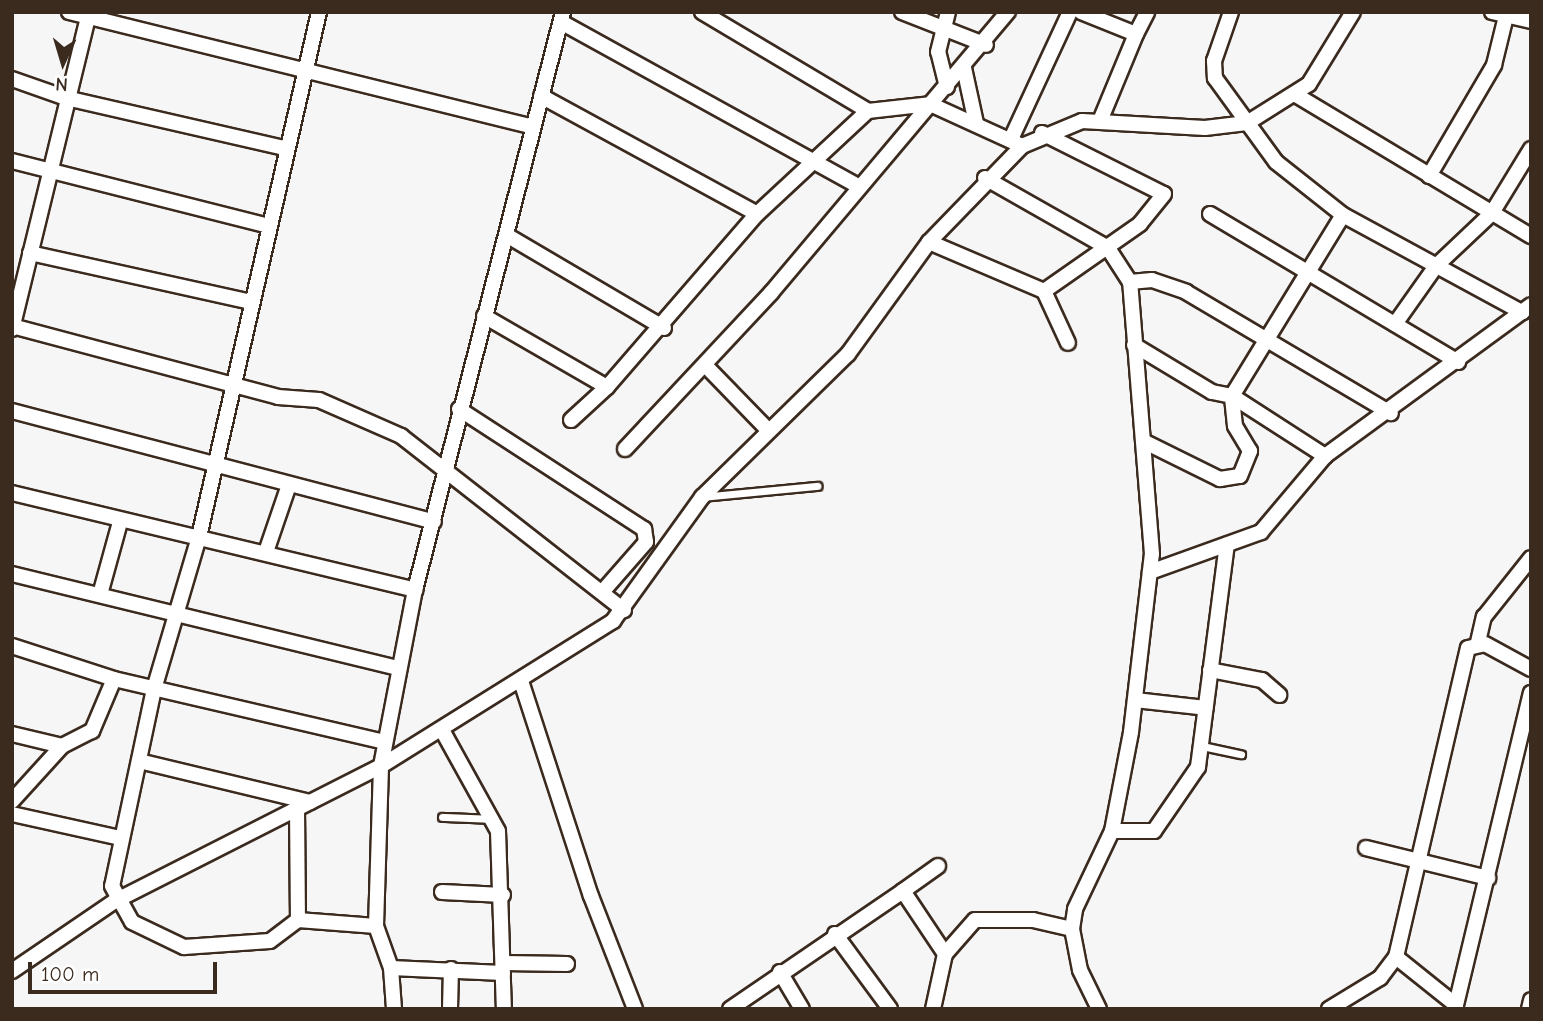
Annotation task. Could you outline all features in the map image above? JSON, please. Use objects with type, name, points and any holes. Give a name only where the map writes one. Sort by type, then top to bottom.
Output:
[{"type":"street","points":[[69,12],[533,127]]},
{"type":"street","points":[[319,12],[285,148],[199,537],[179,617],[154,689],[120,838],[115,901],[143,930],[184,947],[270,941],[298,920],[376,926]]},
{"type":"street","points":[[702,12],[868,111]]},
{"type":"street","points":[[902,12],[940,30],[986,45]]},
{"type":"street","points":[[947,87],[940,30],[948,12]]},
{"type":"street","points":[[625,449],[705,365],[930,104],[986,45],[1008,12]]},
{"type":"street","points":[[12,971],[27,956],[115,901],[381,766],[521,681],[624,610],[702,497],[767,429],[848,354],[929,242],[1016,142],[1070,12]]},
{"type":"street","points":[[1081,12],[1136,34]]},
{"type":"street","points":[[1100,121],[1147,12]]},
{"type":"street","points":[[571,420],[664,328],[757,214],[868,111],[930,104],[1016,142],[1042,133],[1100,121],[1205,128],[1247,123],[1296,95],[1332,55],[1353,12]]},
{"type":"street","points":[[1150,572],[1227,545],[1270,525],[1325,456],[1391,413],[1527,309],[1436,266],[1343,215],[1290,176],[1247,123],[1213,72],[1229,13]]},
{"type":"street","points":[[1429,176],[1494,65],[1502,13],[1531,21]]},
{"type":"street","points":[[89,15],[46,175],[12,327],[232,385],[335,407],[401,436],[446,476],[604,590],[624,610]]},
{"type":"street","points":[[394,1009],[391,968],[376,926],[381,766],[385,742],[415,590],[446,476],[459,410],[509,236],[533,127],[562,17],[858,186]]},
{"type":"street","points":[[964,68],[976,123]]},
{"type":"street","points":[[12,79],[66,98],[285,148]]},
{"type":"street","points":[[1296,95],[1531,236]]},
{"type":"street","points":[[541,96],[757,214]]},
{"type":"street","points":[[1042,133],[1164,194],[1159,207],[1108,248],[1044,291]]},
{"type":"street","points":[[1395,324],[1436,266],[1492,213],[1531,149]]},
{"type":"street","points":[[12,162],[46,175],[268,226]]},
{"type":"street","points":[[985,178],[1108,248],[1130,282],[1133,345],[1145,442],[1150,572],[1135,700],[1112,831],[1075,909],[1072,929],[1080,970],[1099,1009]]},
{"type":"street","points":[[1210,214],[1458,362]]},
{"type":"street","points":[[1145,442],[1220,479],[1236,479],[1250,451],[1235,426],[1232,396],[1266,335],[1343,215]]},
{"type":"street","points":[[509,236],[664,328]]},
{"type":"street","points":[[929,242],[1044,291],[1068,342]]},
{"type":"street","points":[[30,253],[251,302]]},
{"type":"street","points":[[1130,282],[1173,286],[1266,335],[1391,413]]},
{"type":"street","points":[[484,316],[607,387]]},
{"type":"street","points":[[1133,345],[1212,392],[1232,396],[1325,456]]},
{"type":"street","points":[[705,365],[767,429]]},
{"type":"street","points":[[459,410],[643,528],[646,542],[604,590]]},
{"type":"street","points":[[12,411],[434,523]]},
{"type":"street","points":[[266,552],[289,485]]},
{"type":"street","points":[[12,493],[120,522],[266,552],[415,590]]},
{"type":"street","points":[[101,591],[120,522]]},
{"type":"street","points":[[1112,831],[1147,836],[1154,831],[1193,777],[1202,746],[1227,545]]},
{"type":"street","points":[[1329,1009],[1380,978],[1396,957],[1466,653],[1478,642],[1485,617],[1531,558]]},
{"type":"street","points":[[12,574],[101,591],[179,617],[398,668]]},
{"type":"street","points":[[1478,642],[1531,669]]},
{"type":"street","points":[[12,646],[154,689],[385,742]]},
{"type":"street","points":[[1210,670],[1262,680],[1279,695]]},
{"type":"street","points":[[12,801],[62,746],[98,725],[114,678]]},
{"type":"street","points":[[521,681],[591,897],[635,1009]]},
{"type":"street","points":[[1396,957],[1456,1007],[1531,693]]},
{"type":"street","points":[[1135,700],[1206,708]]},
{"type":"street","points":[[442,730],[496,819],[503,895],[504,1009]]},
{"type":"street","points":[[12,734],[62,746]]},
{"type":"street","points":[[139,761],[304,805]]},
{"type":"street","points":[[298,920],[304,805]]},
{"type":"street","points":[[12,814],[120,838]]},
{"type":"street","points":[[1366,848],[1488,878]]},
{"type":"street","points":[[730,1009],[835,934],[938,866]]},
{"type":"street","points":[[903,891],[945,954]]},
{"type":"street","points":[[442,892],[503,895]]},
{"type":"street","points":[[933,1009],[945,954],[959,931],[986,916],[1072,929]]},
{"type":"street","points":[[835,934],[890,1009]]},
{"type":"street","points":[[12,953],[27,956]]},
{"type":"street","points":[[391,968],[503,968],[567,964]]},
{"type":"street","points":[[450,1009],[451,969]]},
{"type":"street","points":[[780,972],[802,1009]]},
{"type":"street","points":[[1529,1009],[1531,1000]]},
{"type":"lane","points":[[702,497],[817,486]]},
{"type":"lane","points":[[1202,746],[1241,754]]},
{"type":"lane","points":[[442,817],[496,819]]}]
